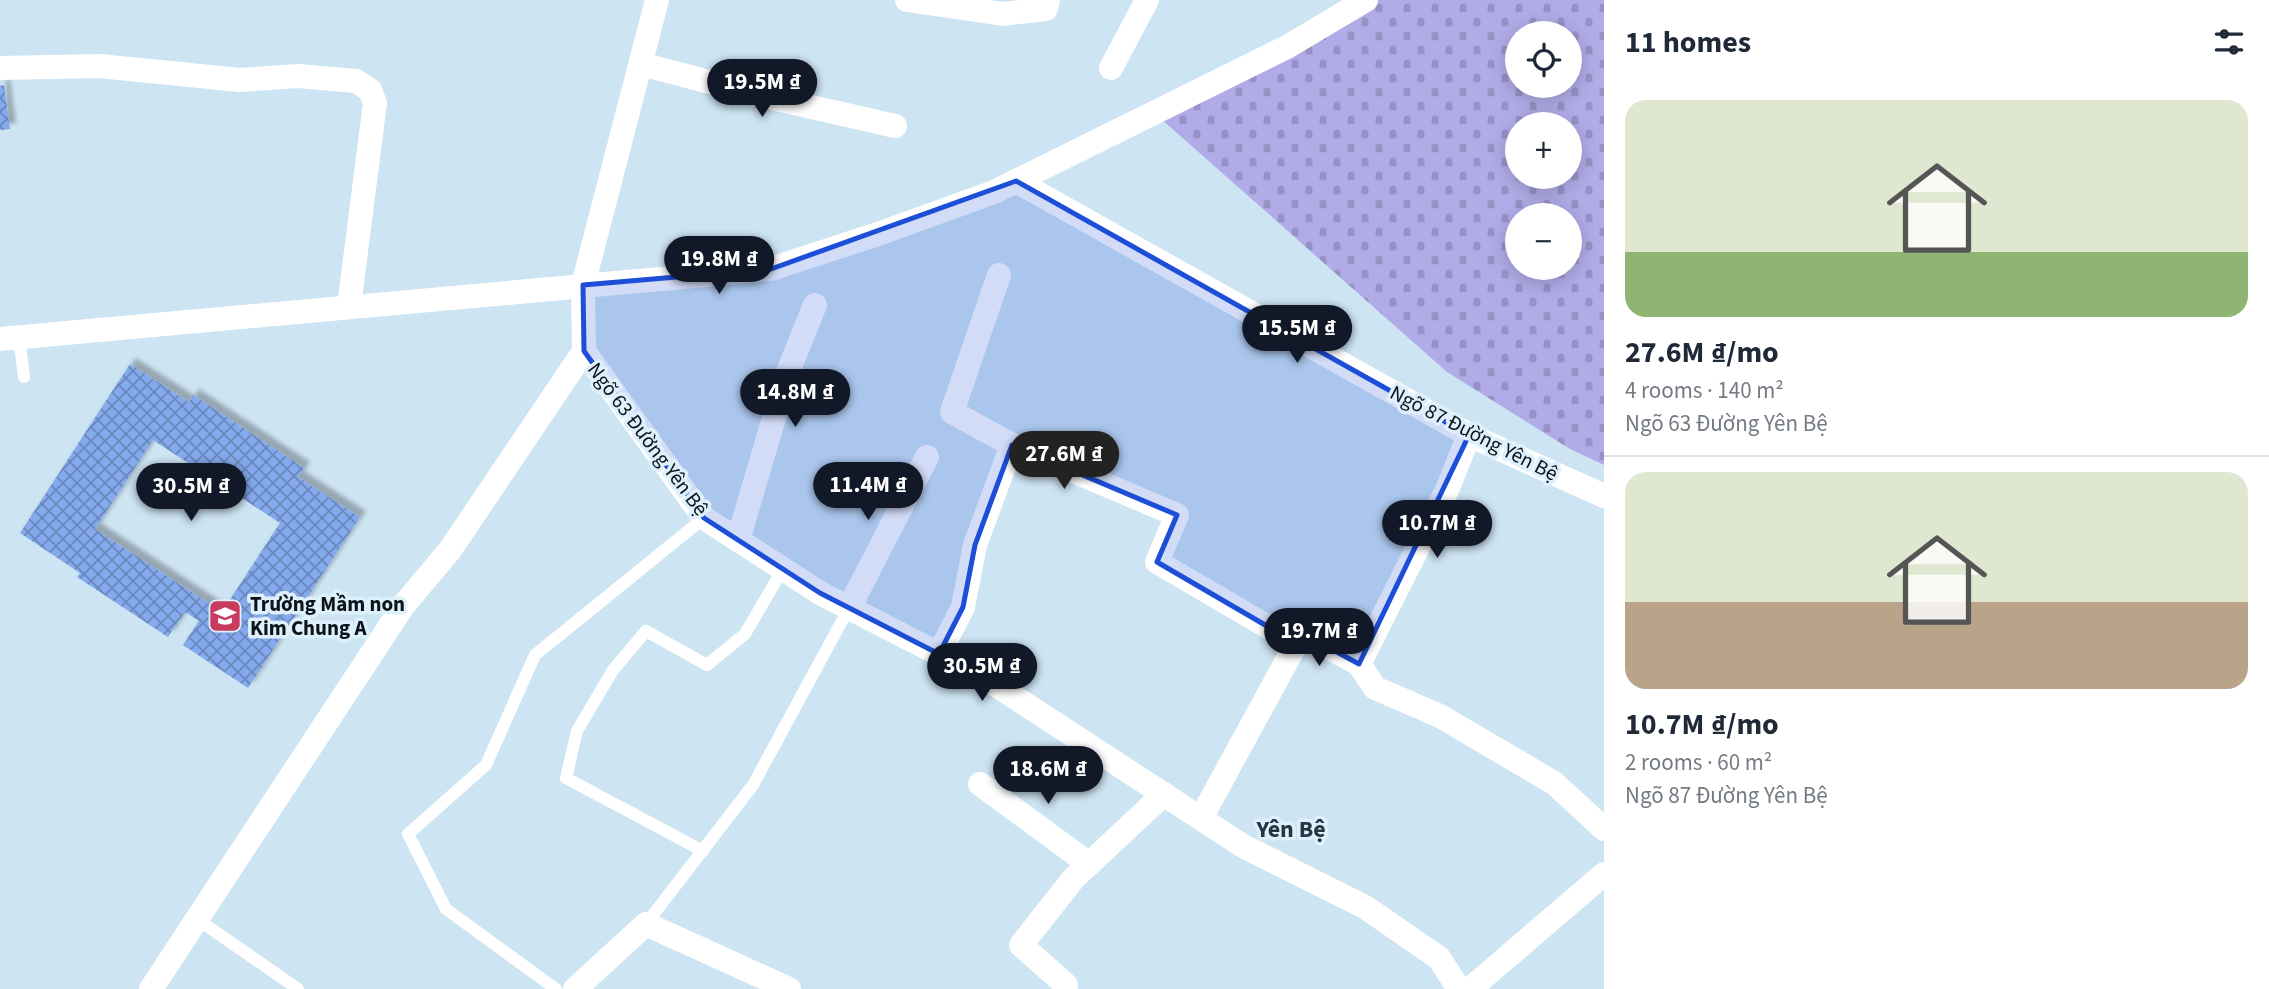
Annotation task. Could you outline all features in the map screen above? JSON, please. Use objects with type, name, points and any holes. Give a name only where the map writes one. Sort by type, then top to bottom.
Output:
[{"type":"street","points":[[151,989],[403,606],[450,550],[584,351],[583,285],[657,0]]},
{"type":"street","points":[[907,0],[1003,14],[1046,9],[1048,0]]},
{"type":"street","points":[[1111,68],[1147,0]]},
{"type":"street","points":[[10,338],[771,269],[994,192],[1287,47],[1366,0]]},
{"type":"street","points":[[641,64],[759,95],[895,126]]},
{"type":"street","points":[[0,68],[99,66],[240,80],[298,76],[356,81],[370,90],[375,103],[349,306]]},
{"type":"street","name":"Ngõ 87 Đường Yên Bệ","points":[[1016,181],[1469,435],[1604,496]]},
{"type":"street","points":[[999,275],[952,412],[1013,445],[1177,515],[1157,562],[1296,643]]},
{"type":"street","points":[[738,540],[787,374],[815,305]]},
{"type":"street","name":"Ngõ 63 Đường Yên Bệ","points":[[584,351],[704,517],[820,593],[982,676],[1243,846],[1365,907],[1439,958],[1459,989]]},
{"type":"street","points":[[1359,664],[1447,490],[1469,435]]},
{"type":"street","points":[[939,654],[963,607],[975,545],[1013,445]]},
{"type":"street","points":[[849,608],[927,457]]},
{"type":"street","points":[[1201,818],[1302,633],[1359,664],[1375,688],[1440,716],[1554,783],[1604,829]]},
{"type":"street","points":[[980,784],[1089,864]]},
{"type":"street","points":[[1064,989],[1066,985],[1021,945],[1074,878],[1164,794]]},
{"type":"street","points":[[1485,984],[1604,874]]},
{"type":"street","points":[[575,989],[646,924],[789,989]]},
{"type":"lane","points":[[10,338],[24,377]]},
{"type":"lane","points":[[556,989],[446,909],[408,834],[486,765],[535,655],[704,517]]},
{"type":"lane","points":[[704,851],[566,778],[577,730],[612,670],[646,631],[707,664],[745,634],[783,569]]},
{"type":"lane","points":[[646,924],[753,785],[849,608]]},
{"type":"lane","points":[[197,919],[298,989]]},
{"type":"highlighted area","points":[[1016,181],[1469,435],[1359,664],[1302,633],[1296,643],[1157,562],[1177,515],[1012,445],[975,545],[963,607],[939,654],[820,593],[704,518],[584,351],[583,285],[771,269]]},
{"type":"green space","points":[[1345,0],[1604,0],[1604,465],[1570,449],[1447,372],[1160,118]]},
{"type":"building","points":[[4,85],[10,129],[0,130],[0,86]]},
{"type":"building","points":[[130,364],[189,402],[193,395],[304,468],[298,477],[360,517],[248,688],[183,645],[199,621],[185,612],[168,637],[77,577],[80,573],[20,533]],"holes":[[[153,440],[280,523],[222,612],[95,529]]]},
{"type":"place","name":"Trường Mầm non Kim Chung A","points":[[225,616]]},
{"type":"district","name":"Yên Bệ","points":[[1291,829]]}]
